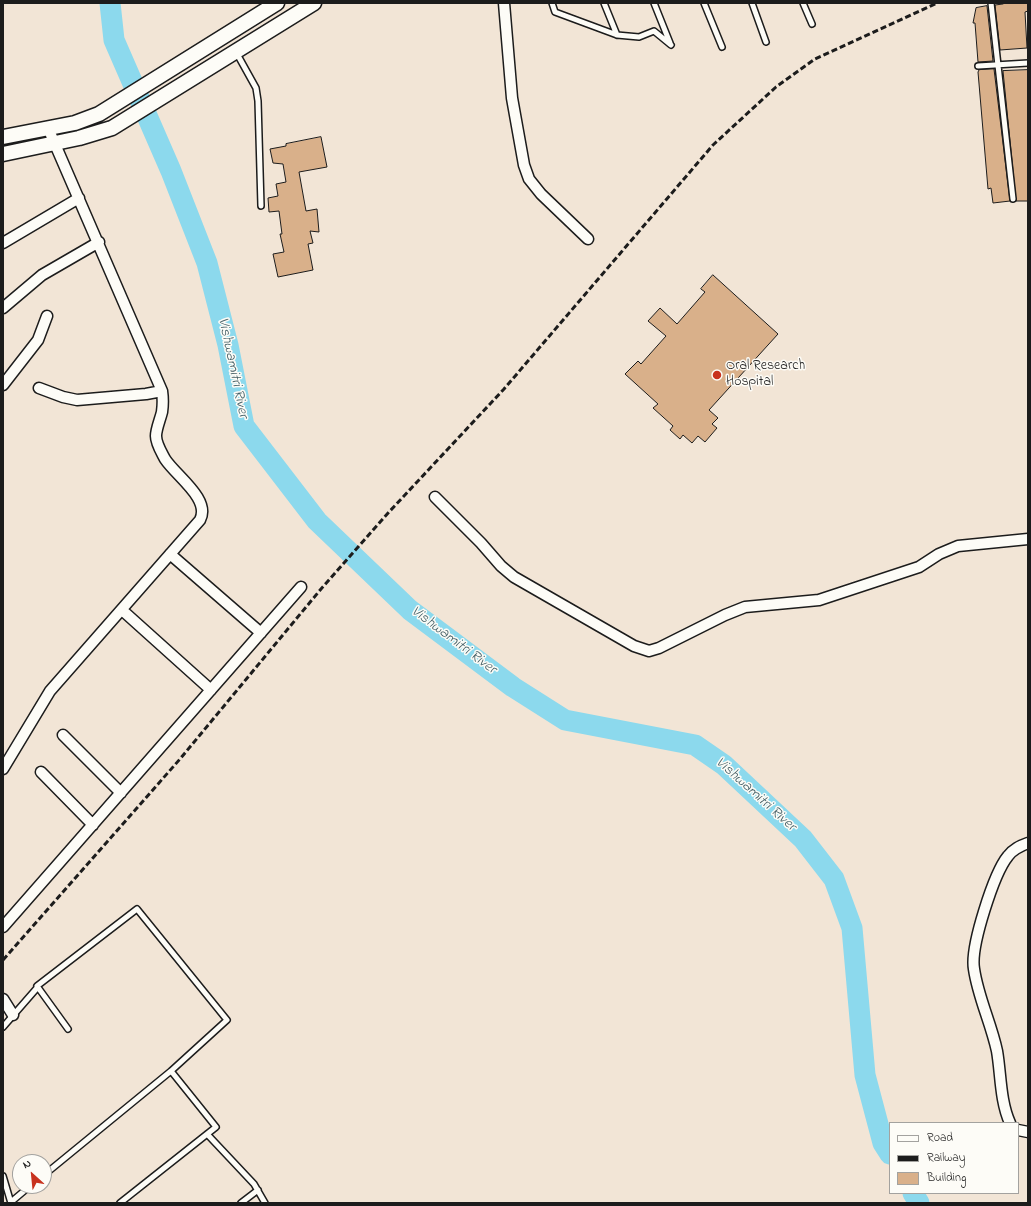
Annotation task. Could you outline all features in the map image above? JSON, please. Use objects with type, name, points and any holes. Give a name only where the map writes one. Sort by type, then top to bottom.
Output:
[{"type":"main road","points":[[3,137],[75,123],[99,114],[277,3]]},
{"type":"main road","points":[[3,154],[55,144],[112,128],[314,3]]},
{"type":"street","points":[[504,3],[512,98],[524,165],[529,179],[540,194],[588,239]]},
{"type":"street","points":[[3,768],[50,692],[200,520],[203,513],[202,505],[196,495],[170,466],[160,448],[156,437],[163,406],[162,391],[99,242],[48,128]]},
{"type":"street","points":[[3,243],[79,198]]},
{"type":"street","points":[[3,308],[42,275],[99,242]]},
{"type":"street","points":[[3,385],[38,340],[47,316]]},
{"type":"street","points":[[39,388],[63,397],[77,400],[146,394],[162,391]]},
{"type":"street","points":[[435,497],[481,543],[501,566],[514,577],[634,646],[649,651],[659,648],[725,614],[745,607],[819,600],[919,567],[939,554],[958,546],[1028,539]]},
{"type":"street","points":[[170,554],[261,633]]},
{"type":"street","points":[[3,927],[301,587]]},
{"type":"street","points":[[122,610],[211,690]]},
{"type":"street","points":[[63,735],[121,793]]},
{"type":"street","points":[[41,772],[93,825]]},
{"type":"street","points":[[1010,1122],[1006,1111],[996,1046],[973,967],[974,954],[981,923],[1003,864],[1012,850],[1028,843]]},
{"type":"street","points":[[3,999],[13,1015]]},
{"type":"lane","points":[[552,3],[555,12],[617,35],[639,37],[654,31],[671,45],[654,3]]},
{"type":"lane","points":[[604,3],[617,35]]},
{"type":"lane","points":[[704,3],[722,47]]},
{"type":"lane","points":[[752,3],[766,42]]},
{"type":"lane","points":[[803,3],[812,24]]},
{"type":"lane","points":[[991,3],[1013,199]]},
{"type":"lane","points":[[236,52],[256,88],[258,101],[261,206]]},
{"type":"lane","points":[[978,66],[1028,63]]},
{"type":"lane","points":[[3,1027],[37,988],[137,909],[227,1020],[171,1071],[52,1168]]},
{"type":"lane","points":[[37,988],[68,1029]]},
{"type":"lane","points":[[120,1203],[216,1127],[171,1071]]},
{"type":"lane","points":[[207,1134],[258,1190],[266,1203]]},
{"type":"lane","points":[[3,1176],[11,1202],[20,1194]]},
{"type":"lane","points":[[241,1203],[258,1190]]},
{"type":"building","points":[[1003,3],[1028,3],[1028,11],[1025,12],[1027,48],[1000,50],[995,5]]},
{"type":"building","points":[[987,6],[993,61],[978,62],[975,23],[973,23],[976,8]]},
{"type":"building","points":[[994,69],[1010,201],[993,203],[991,188],[988,189],[978,72],[979,70]]},
{"type":"building","points":[[1028,70],[1028,201],[1016,201],[1003,71]]},
{"type":"building","points":[[321,137],[327,167],[299,172],[306,211],[317,209],[319,232],[310,231],[313,243],[308,244],[313,270],[278,277],[273,254],[284,252],[280,234],[282,234],[279,211],[269,212],[268,198],[278,196],[276,184],[286,182],[283,164],[273,163],[270,149],[286,146],[286,144]]},
{"type":"building","points":[[713,275],[778,334],[709,410],[718,418],[712,424],[717,428],[705,442],[698,436],[692,443],[683,435],[680,439],[670,430],[673,426],[653,408],[658,404],[625,374],[638,361],[641,364],[666,336],[648,321],[660,308],[677,324],[705,292],[701,289]]},
{"type":"waterway","name":"Vishwamitri River","points":[[110,3],[114,40],[171,171],[207,263],[228,345],[244,426],[317,521],[410,610],[513,687],[565,720],[695,745],[724,765],[803,839],[834,879],[852,928],[865,1075],[883,1143],[889,1152]]},
{"type":"waterway","name":"Vishwamitri River","points":[[914,1194],[919,1203]]},
{"type":"railway","points":[[3,960],[180,759],[321,589],[389,512],[504,389],[713,145],[776,87],[815,59],[937,3]]},
{"type":"place","name":"Oral Research Hospital","points":[[717,375]]}]
